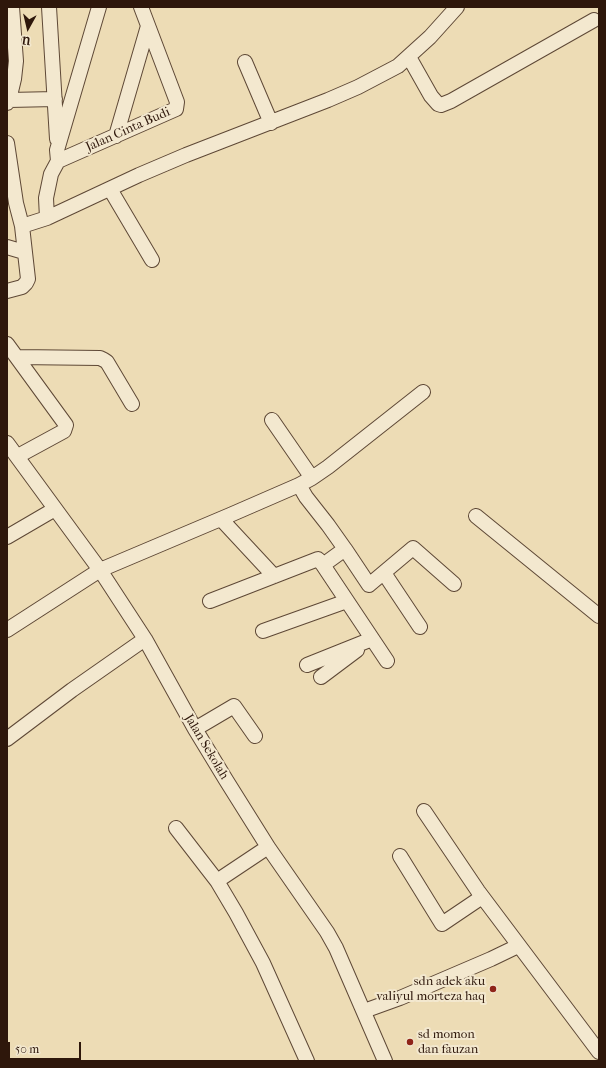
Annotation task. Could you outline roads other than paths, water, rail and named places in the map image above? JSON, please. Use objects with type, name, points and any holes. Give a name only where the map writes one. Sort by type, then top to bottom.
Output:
[{"type":"street","points":[[49,7],[57,155]]},
{"type":"street","points":[[47,218],[46,198],[51,174],[99,7]]},
{"type":"street","name":"Jalan Cinta Budi","points":[[57,155],[116,136],[176,109],[177,102],[141,7]]},
{"type":"street","points":[[22,226],[47,218],[186,155],[271,123],[358,87],[398,66],[410,57],[457,7]]},
{"type":"street","points":[[10,13],[11,60],[14,79],[8,101],[55,99]]},
{"type":"street","points":[[410,57],[431,96],[438,104],[441,105],[451,101],[594,20]]},
{"type":"street","points":[[116,136],[148,26]]},
{"type":"street","points":[[245,62],[271,123]]},
{"type":"street","points":[[7,150],[12,202],[22,226],[28,275],[26,283],[22,287],[7,291]]},
{"type":"street","points":[[110,189],[152,260]]},
{"type":"street","points":[[7,247],[24,252]]},
{"type":"street","points":[[7,344],[66,425],[64,431],[18,456]]},
{"type":"street","points":[[17,357],[100,358],[107,362],[132,404]]},
{"type":"street","points":[[7,630],[100,570],[221,519],[312,478],[423,392]]},
{"type":"street","points":[[272,420],[312,478]]},
{"type":"street","name":"Jalan Sekolah","points":[[7,443],[100,570],[145,639],[195,729],[226,780],[268,846],[327,932],[336,948],[385,1061]]},
{"type":"street","points":[[299,485],[369,585],[413,548],[454,584]]},
{"type":"street","points":[[7,537],[55,510]]},
{"type":"street","points":[[476,516],[599,616]]},
{"type":"street","points":[[221,519],[274,576]]},
{"type":"street","points":[[323,565],[345,549]]},
{"type":"street","points":[[210,601],[318,559],[387,661]]},
{"type":"street","points":[[384,573],[420,626]]},
{"type":"street","points":[[263,631],[347,601]]},
{"type":"street","points":[[307,665],[372,638]]},
{"type":"street","points":[[321,677],[372,638]]},
{"type":"street","points":[[7,739],[72,690],[145,639]]},
{"type":"street","points":[[195,729],[234,706],[255,736]]},
{"type":"street","points":[[424,811],[518,946],[599,1052]]},
{"type":"street","points":[[176,828],[217,881],[236,913],[263,963],[307,1061]]},
{"type":"street","points":[[217,881],[268,846]]},
{"type":"street","points":[[400,856],[442,924],[482,896]]},
{"type":"street","points":[[364,1011],[400,998],[518,946]]},
{"type":"place","name":"sdn adek aku valiyul morteza haq","points":[[493,989]]},
{"type":"place","name":"sd momon dan fauzan","points":[[410,1042]]}]
